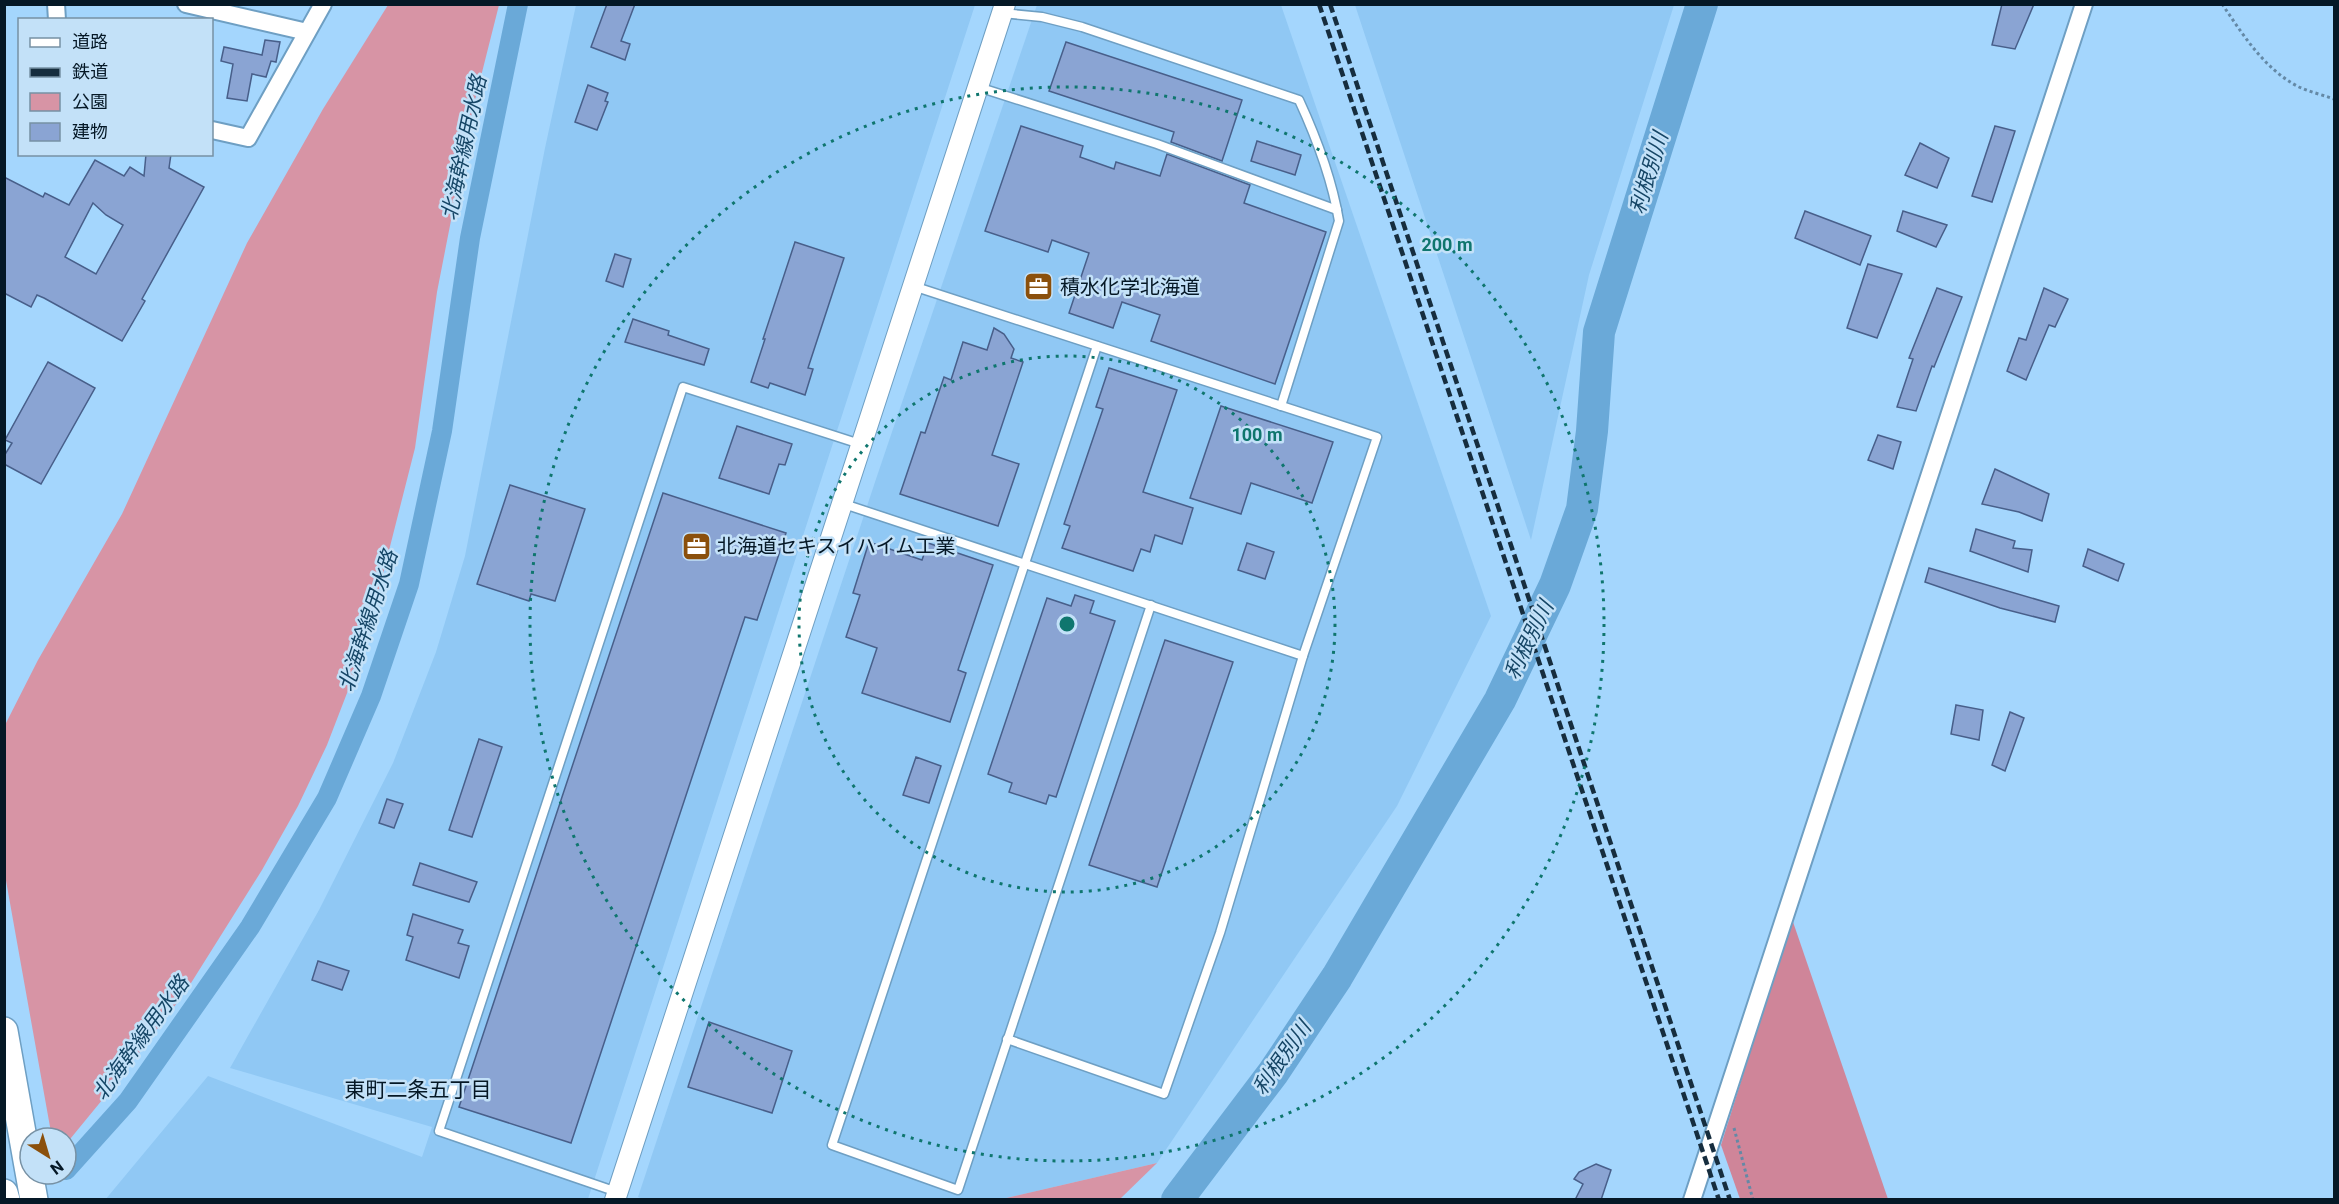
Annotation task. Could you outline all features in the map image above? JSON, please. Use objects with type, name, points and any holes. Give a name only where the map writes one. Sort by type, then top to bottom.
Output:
[{"type":"highway","points":[[4,1031],[32,1188]]},
{"type":"highway","points":[[5,1193],[6,1200]]},
{"type":"street","points":[[186,4],[308,32]]},
{"type":"street","points":[[213,130],[248,138],[323,4]]},
{"type":"street","points":[[1692,1200],[2084,4]]},
{"type":"street","points":[[616,1196],[1003,9]]},
{"type":"lane","points":[[1003,9],[1042,16],[1082,27],[1299,100],[1335,195],[1338,221],[1281,406]]},
{"type":"lane","points":[[978,87],[1157,144],[1337,210]]},
{"type":"lane","points":[[912,285],[1377,437],[1303,656],[1220,933],[1164,1094],[1007,1039]]},
{"type":"lane","points":[[1097,346],[832,1145],[957,1190],[1150,605]]},
{"type":"lane","points":[[616,1196],[439,1131],[683,387],[860,444]]},
{"type":"lane","points":[[841,503],[1303,656]]},
{"type":"path","points":[[2222,4],[2247,42],[2270,68],[2300,87],[2334,99]]},
{"type":"path","points":[[1726,1097],[1753,1200]]},
{"type":"shaded area","points":[[576,5],[975,5],[588,1199],[105,1200],[208,1076],[422,1157],[432,1127],[230,1068],[319,910],[393,763],[436,652],[465,556],[545,148]]},
{"type":"shaded area","points":[[1037,5],[1281,5],[1491,616],[1397,806],[1157,1163],[1002,1199],[646,1200],[638,1197],[876,479]]},
{"type":"shaded area","points":[[1355,5],[1674,5],[1589,275],[1531,540]]},
{"type":"shaded area","points":[[1792,919],[1888,1199],[1740,1199],[1721,1145]]},
{"type":"green space","points":[[388,5],[499,5],[473,108],[437,292],[415,448],[364,649],[327,745],[298,806],[262,870],[186,991],[78,1129],[78,1126],[50,1126],[5,875],[5,725],[38,660],[122,514],[247,243],[323,109]]},
{"type":"green space","points":[[1157,1163],[1120,1199],[1002,1199]]},
{"type":"building","points":[[607,4],[635,4],[621,41],[630,44],[625,60],[591,47]]},
{"type":"building","points":[[2002,4],[2034,4],[2015,49],[1992,45]]},
{"type":"building","points":[[265,40],[280,42],[276,62],[271,61],[266,77],[252,74],[247,101],[227,98],[233,64],[221,61],[224,47],[262,55]]},
{"type":"building","points":[[1066,42],[1242,100],[1222,161],[1171,142],[1174,132],[1049,91]]},
{"type":"building","points":[[588,85],[608,93],[605,101],[608,102],[597,130],[575,122]]},
{"type":"building","points":[[1021,126],[1083,146],[1080,157],[1114,169],[1116,162],[1160,176],[1167,154],[1250,185],[1244,203],[1326,232],[1275,384],[1151,341],[1160,315],[1122,302],[1113,328],[1069,313],[1089,253],[1052,240],[1048,252],[985,231]]},
{"type":"building","points":[[1995,126],[2015,131],[1992,202],[1972,196]]},
{"type":"building","points":[[1257,141],[1301,155],[1295,175],[1251,161]]},
{"type":"building","points":[[1920,143],[1949,158],[1937,188],[1905,175]]},
{"type":"building","points":[[146,156],[171,156],[169,168],[204,187],[142,299],[145,301],[122,341],[37,295],[31,307],[4,293],[4,177],[43,197],[45,193],[69,205],[95,160],[124,176],[130,167],[144,176]],"holes":[[[93,203],[106,215],[123,225],[96,274],[65,257]]]},
{"type":"building","points":[[1805,211],[1871,236],[1860,265],[1795,238]]},
{"type":"building","points":[[1903,211],[1947,225],[1936,247],[1897,231]]},
{"type":"building","points":[[795,242],[844,258],[808,368],[813,369],[805,395],[770,383],[768,388],[751,382]]},
{"type":"building","points":[[615,254],[631,259],[623,287],[606,281]]},
{"type":"building","points":[[1868,264],[1902,274],[1877,338],[1847,328]]},
{"type":"building","points":[[1937,288],[1962,297],[1934,367],[1932,366],[1916,411],[1897,407],[1913,359],[1909,358]]},
{"type":"building","points":[[2044,288],[2068,299],[2055,327],[2049,325],[2026,380],[2007,371],[2019,338],[2026,340]]},
{"type":"building","points":[[633,319],[669,331],[668,335],[709,349],[704,365],[625,342]]},
{"type":"building","points":[[994,328],[1004,334],[1014,349],[1011,358],[1023,362],[992,455],[1019,464],[998,526],[900,494],[921,432],[925,433],[944,377],[951,380],[963,342],[987,350]]},
{"type":"building","points":[[48,362],[95,388],[41,484],[4,464],[4,456],[12,443],[5,440]]},
{"type":"building","points":[[1109,368],[1177,390],[1143,492],[1193,508],[1182,544],[1155,535],[1150,552],[1141,549],[1133,571],[1062,548],[1070,526],[1064,524],[1103,409],[1096,407]]},
{"type":"building","points":[[1221,406],[1333,442],[1312,503],[1251,483],[1241,514],[1190,498]]},
{"type":"building","points":[[737,426],[792,444],[785,465],[779,464],[769,494],[719,478]]},
{"type":"building","points":[[1878,435],[1901,442],[1893,469],[1868,460]]},
{"type":"building","points":[[1995,469],[2049,494],[2042,521],[2019,512],[1982,504]]},
{"type":"building","points":[[510,485],[585,509],[555,601],[531,594],[529,601],[477,584]]},
{"type":"building","points":[[663,493],[786,533],[757,620],[745,617],[571,1143],[459,1107]]},
{"type":"building","points":[[1976,529],[2015,541],[2013,548],[2032,550],[2028,572],[1970,551]]},
{"type":"building","points":[[869,542],[922,560],[928,543],[993,565],[958,670],[966,673],[950,722],[862,693],[877,648],[846,637],[860,595],[853,593]]},
{"type":"building","points":[[1247,543],[1274,552],[1265,579],[1238,570]]},
{"type":"building","points":[[2088,549],[2124,564],[2118,581],[2083,566]]},
{"type":"building","points":[[1929,568],[2059,606],[2055,622],[2000,608],[1925,582]]},
{"type":"building","points":[[1075,595],[1094,601],[1090,613],[1115,621],[1056,797],[1049,795],[1046,804],[1009,792],[1012,783],[988,774],[1047,598],[1071,606]]},
{"type":"building","points":[[1165,640],[1233,662],[1157,887],[1089,865]]},
{"type":"building","points":[[1956,705],[1983,710],[1979,740],[1951,734]]},
{"type":"building","points":[[2010,712],[2024,718],[2005,771],[1992,765]]},
{"type":"building","points":[[479,739],[502,747],[472,837],[449,830]]},
{"type":"building","points":[[916,757],[941,766],[929,803],[903,795]]},
{"type":"building","points":[[387,799],[403,804],[394,828],[379,823]]},
{"type":"building","points":[[420,863],[477,882],[469,902],[413,885]]},
{"type":"building","points":[[413,914],[463,930],[458,943],[469,946],[459,978],[406,960],[413,937],[407,935]]},
{"type":"building","points":[[318,961],[349,971],[342,990],[312,980]]},
{"type":"building","points":[[709,1022],[792,1051],[772,1113],[688,1087]]},
{"type":"building","points":[[1596,1164],[1611,1170],[1601,1200],[1575,1200],[1583,1184],[1574,1179],[1579,1172]]},
{"type":"waterway","name":"北海幹線用水路","points":[[78,1157],[128,1101],[250,927],[327,798],[371,696],[409,584],[442,431],[470,238],[518,4]]},
{"type":"waterway","name":"利根別川","points":[[1177,1200],[1273,1073],[1337,977],[1500,700],[1555,585],[1582,509],[1592,431],[1599,332],[1702,4]]},
{"type":"railway","points":[[1319,4],[1719,1200]]},
{"type":"railway","points":[[1330,4],[1730,1200]]},
{"type":"place","name":"積水化学北海道","points":[[1039,287]]},
{"type":"place","name":"北海道セキスイハイム工業","points":[[696,546]]},
{"type":"district","name":"東町二条五丁目","points":[[418,1090]]}]
